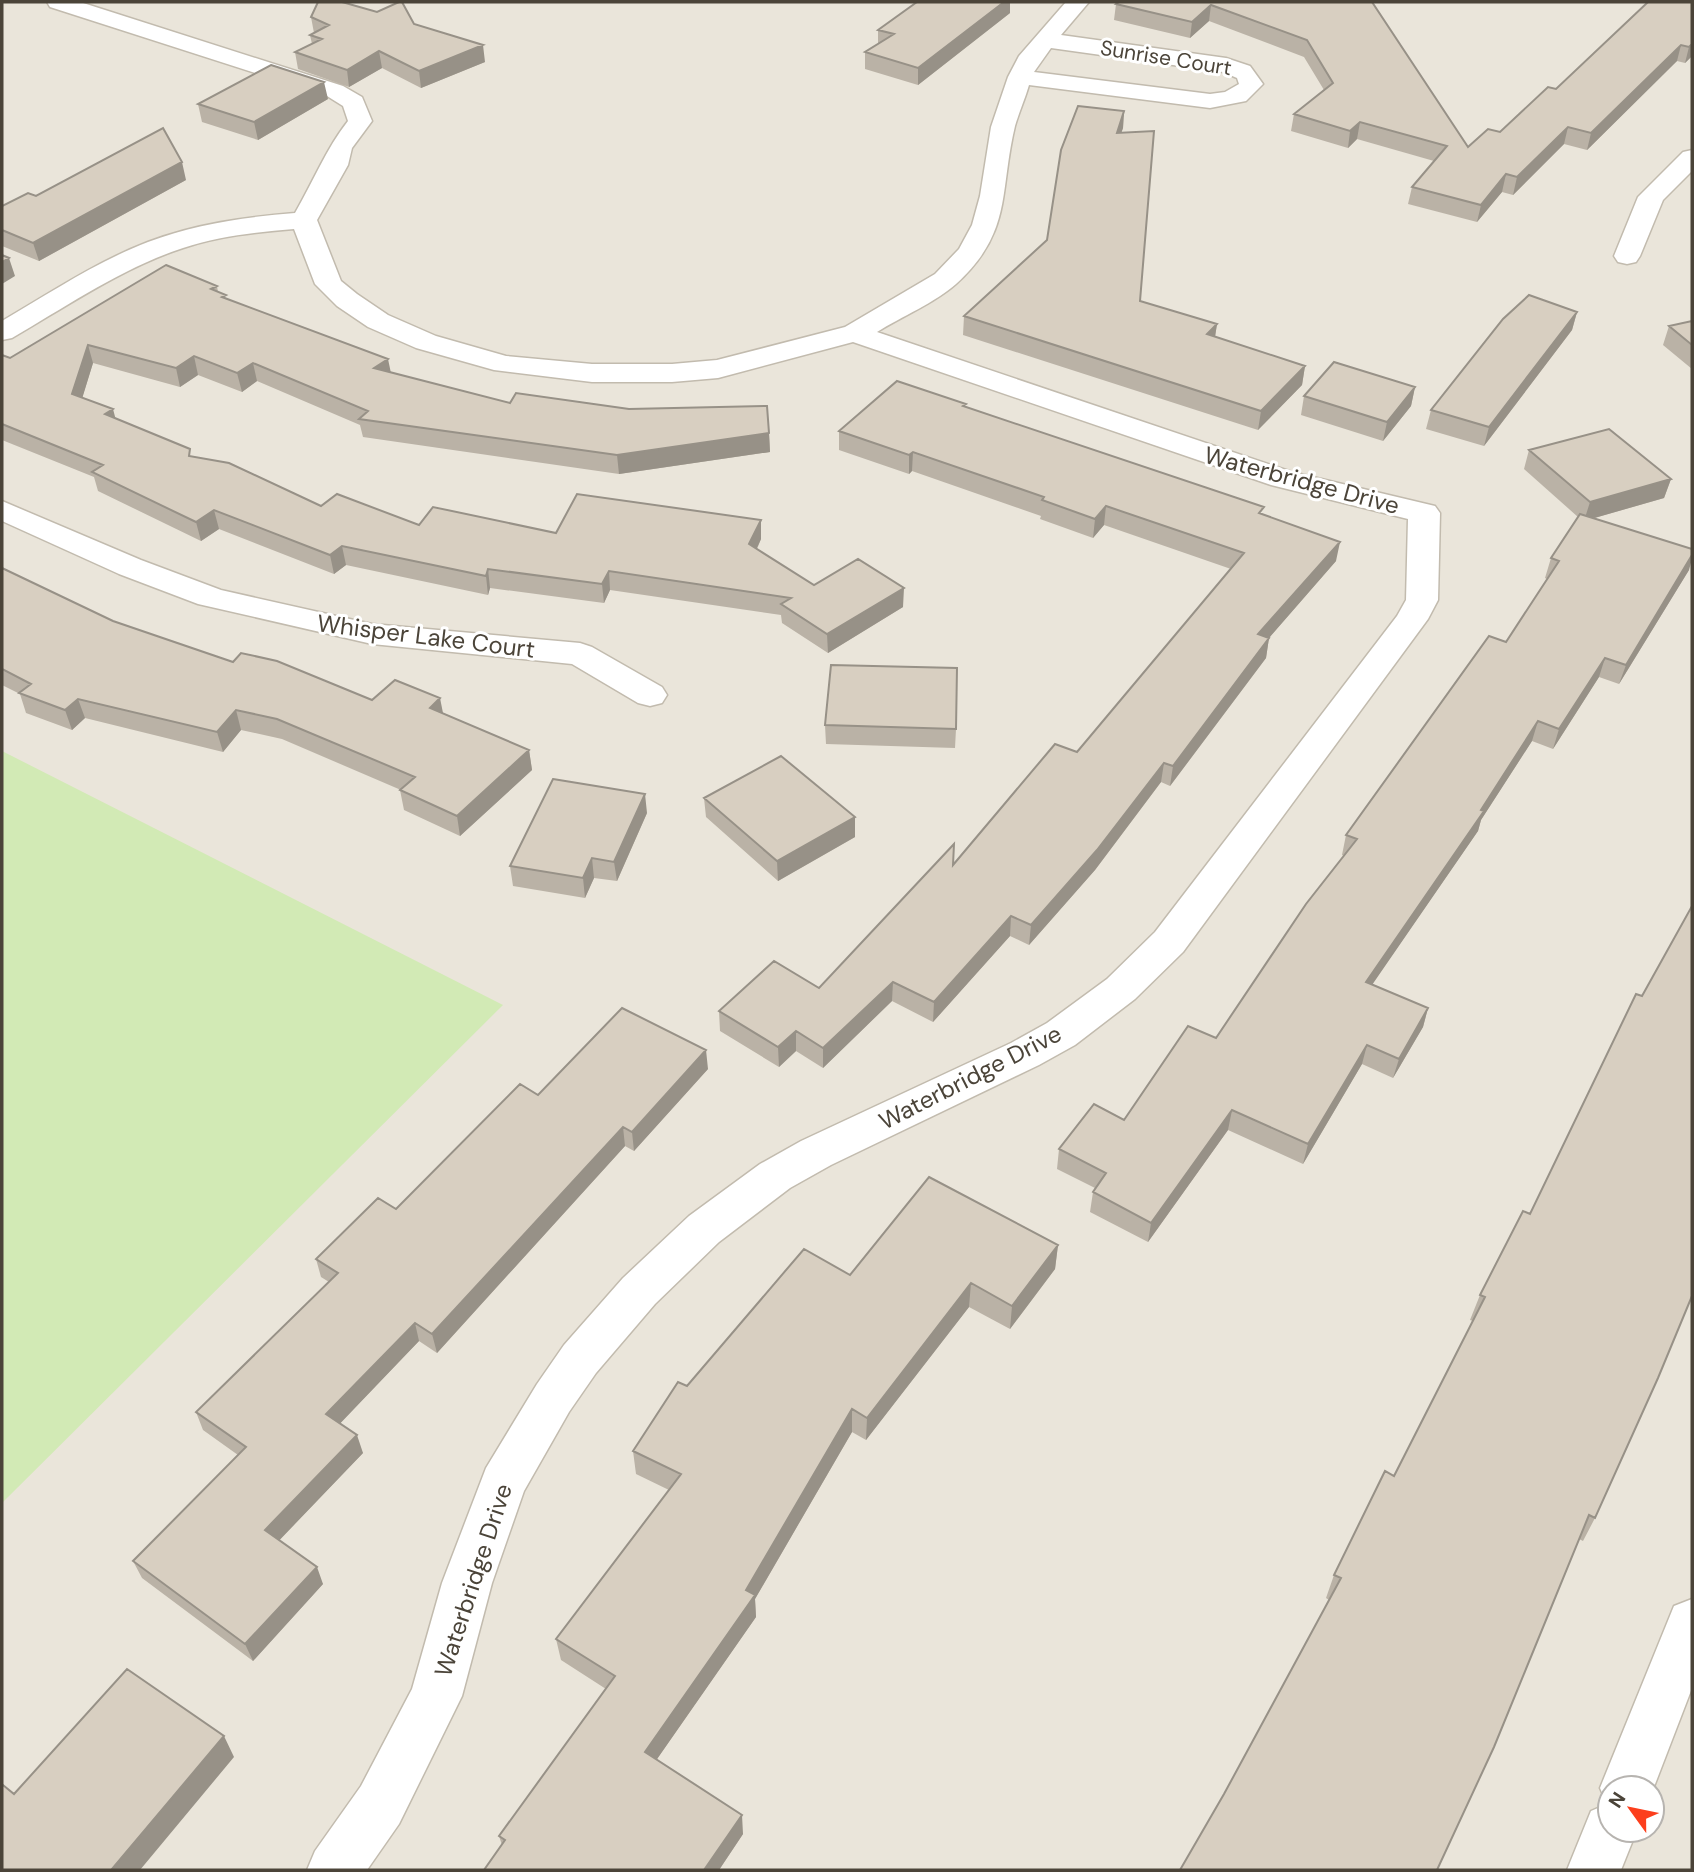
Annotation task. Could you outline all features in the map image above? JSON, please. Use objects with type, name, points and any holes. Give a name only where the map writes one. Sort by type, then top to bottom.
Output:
[{"type":"street","points":[[58,2],[335,91],[354,102],[360,121],[340,147],[335,165],[304,220]]},
{"type":"street","points":[[304,220],[329,284],[346,300],[378,321],[426,342],[504,364],[592,373],[672,373],[718,369],[855,333],[945,279],[970,253],[985,225],[993,196],[1003,127],[1020,77],[1027,61],[1078,2]]},
{"type":"street","name":"Sunrise Court","points":[[1020,77],[1210,101],[1238,96],[1247,91],[1251,84],[1249,77],[1242,70],[1226,65],[1045,40]]},
{"type":"street","points":[[1627,256],[1651,197],[1692,157]]},
{"type":"street","points":[[2,332],[114,268],[161,247],[247,225],[304,220]]},
{"type":"street","name":"Waterbridge Drive","points":[[334,1870],[380,1805],[436,1696],[467,1583],[503,1483],[553,1398],[580,1359],[639,1290],[704,1229],[775,1176],[816,1153],[1025,1054],[1061,1034],[1121,989],[1169,942],[1412,619],[1422,600],[1424,513],[1282,479],[855,333]]},
{"type":"street","name":"Whisper Lake Court","points":[[2,510],[130,568],[210,597],[372,634],[580,654],[650,695]]},
{"type":"street","points":[[1632,1774],[1692,1623]]},
{"type":"street","points":[[1594,1870],[1604,1844]]},
{"type":"shaded area","points":[[2,2],[1692,2],[1692,1870],[2,1870]]},
{"type":"green space","points":[[2,751],[503,1005],[2,1503]]},
{"type":"building","points":[[318,2],[342,2],[377,12],[402,2],[414,24],[483,45],[419,71],[379,51],[347,70],[295,52],[322,39],[310,35],[329,25],[311,17]]},
{"type":"building","points":[[917,2],[1004,2],[918,68],[865,52],[894,34],[878,30]]},
{"type":"building","points":[[1372,2],[1468,147],[1488,129],[1500,132],[1548,87],[1556,89],[1648,2],[1692,2],[1692,44],[1689,47],[1681,45],[1591,133],[1568,127],[1517,177],[1506,174],[1481,205],[1412,187],[1447,146],[1360,122],[1350,131],[1294,114],[1333,83],[1307,40],[1211,5],[1192,22],[1116,4]]},
{"type":"building","points":[[271,65],[324,82],[254,122],[198,104]]},
{"type":"building","points":[[1078,106],[1124,111],[1117,133],[1154,131],[1140,301],[1217,324],[1207,334],[1305,366],[1261,411],[964,316],[1047,240],[1061,150]]},
{"type":"building","points":[[163,128],[182,162],[33,243],[2,230],[2,206],[28,193],[36,196]]},
{"type":"building","points":[[166,265],[217,286],[211,289],[226,295],[222,297],[388,359],[374,368],[510,403],[516,393],[629,409],[767,406],[769,433],[617,455],[359,419],[368,411],[253,363],[237,373],[194,356],[176,368],[88,345],[72,394],[113,409],[105,414],[190,449],[189,456],[229,463],[321,506],[337,494],[419,525],[433,507],[556,533],[577,494],[761,520],[749,544],[814,585],[858,559],[904,588],[827,634],[781,604],[791,598],[609,571],[602,584],[488,569],[486,576],[342,546],[330,555],[214,510],[196,522],[92,472],[103,465],[2,424],[2,355],[10,358]]},
{"type":"building","points":[[1529,295],[1577,312],[1489,427],[1431,410],[1503,319]]},
{"type":"building","points":[[1692,321],[1692,345],[1669,326]]},
{"type":"building","points":[[1334,362],[1415,387],[1387,422],[1304,396]]},
{"type":"building","points":[[897,381],[966,404],[963,406],[1264,507],[1259,513],[1340,542],[1258,634],[1269,638],[1173,766],[1164,763],[1097,850],[1031,925],[1011,916],[934,1002],[893,982],[823,1048],[796,1031],[778,1047],[719,1011],[774,961],[819,988],[954,844],[953,865],[1055,744],[1077,752],[1244,553],[1106,506],[1095,519],[1042,500],[1044,497],[913,452],[909,455],[839,431]]},
{"type":"building","points":[[1609,429],[1671,479],[1590,502],[1529,450]]},
{"type":"building","points":[[1580,514],[1692,549],[1692,555],[1626,665],[1605,658],[1559,729],[1538,721],[1481,810],[1484,811],[1366,982],[1428,1008],[1399,1059],[1367,1045],[1308,1144],[1232,1110],[1151,1223],[1093,1192],[1106,1173],[1059,1149],[1094,1104],[1124,1120],[1188,1026],[1216,1038],[1306,904],[1357,839],[1346,835],[1489,636],[1506,642],[1559,561],[1551,558]]},
{"type":"building","points":[[2,568],[113,621],[233,662],[241,653],[277,661],[372,700],[395,680],[440,698],[430,708],[529,750],[457,816],[400,790],[415,777],[277,719],[236,710],[217,732],[78,699],[65,710],[19,693],[31,684],[2,669]]},
{"type":"building","points":[[831,665],[957,668],[956,729],[825,725]]},
{"type":"building","points":[[781,756],[855,817],[777,861],[704,798]]},
{"type":"building","points":[[553,779],[645,794],[614,862],[592,858],[583,878],[510,866]]},
{"type":"building","points":[[1692,906],[1692,1296],[1595,1518],[1589,1515],[1494,1747],[1437,1870],[1180,1870],[1341,1578],[1334,1575],[1385,1471],[1394,1476],[1485,1297],[1480,1295],[1523,1211],[1530,1214],[1636,994],[1642,996]]},
{"type":"building","points":[[622,1008],[706,1050],[632,1132],[623,1127],[432,1334],[415,1323],[326,1414],[357,1435],[265,1530],[317,1567],[245,1644],[133,1561],[246,1447],[196,1412],[338,1273],[316,1259],[378,1198],[396,1209],[520,1084],[538,1095]]},
{"type":"building","points":[[929,1177],[1058,1245],[1012,1306],[971,1283],[867,1418],[852,1409],[746,1590],[755,1595],[645,1752],[742,1815],[704,1870],[484,1870],[505,1840],[499,1836],[615,1676],[556,1639],[681,1474],[633,1451],[678,1382],[687,1386],[804,1249],[850,1275]]},
{"type":"building","points":[[127,1669],[224,1736],[113,1870],[2,1870],[2,1786],[14,1794]]}]
